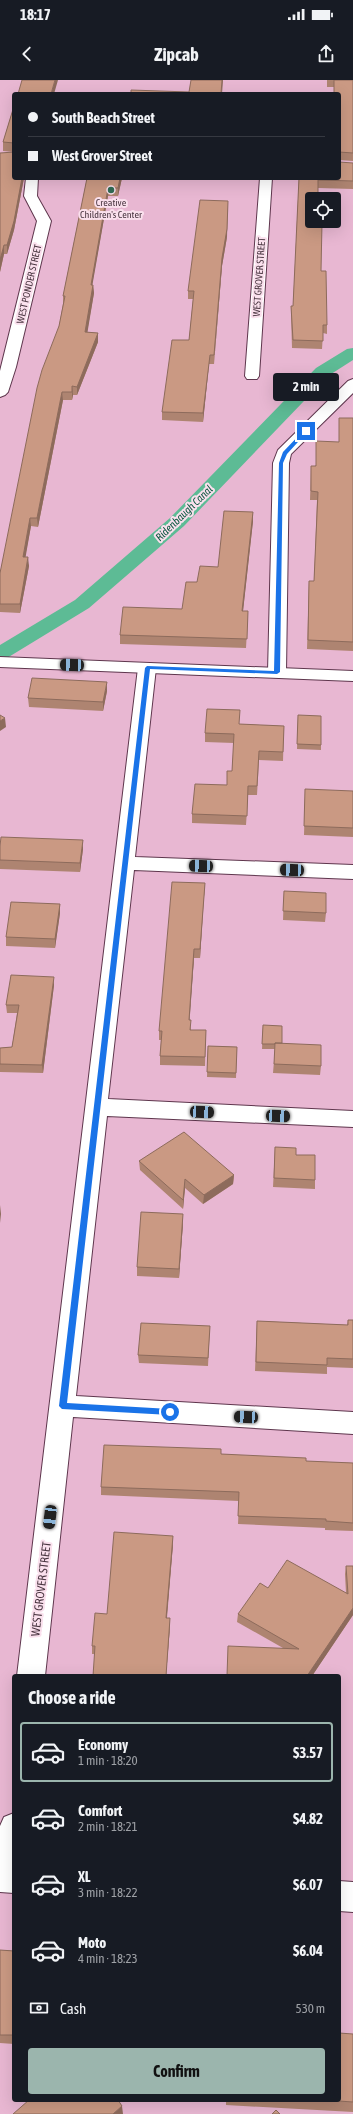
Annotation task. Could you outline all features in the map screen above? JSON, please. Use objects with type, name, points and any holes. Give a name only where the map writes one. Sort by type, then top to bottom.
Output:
[{"type":"street","name":"WEST PONDER STREET","points":[[0,392],[3,373],[44,221],[30,201],[28,190],[31,180]]},
{"type":"street","name":"WEST GROVER STREET","points":[[252,376],[266,180]]},
{"type":"street","points":[[277,672],[281,463],[284,453],[353,384]]},
{"type":"street","points":[[6,662],[353,676]]},
{"type":"street","name":"WEST GROVER STREET","points":[[31,1674],[147,668]]},
{"type":"street","points":[[125,863],[353,872]]},
{"type":"street","points":[[97,1107],[353,1119]]},
{"type":"street","points":[[62,1406],[353,1423]]},
{"type":"street","points":[[7,1877],[12,1841]]},
{"type":"street","points":[[341,1896],[353,1897]]},
{"type":"building","points":[[22,80],[55,80],[52,92],[19,92]]},
{"type":"building","points":[[191,80],[222,80],[221,92],[189,92]]},
{"type":"building","points":[[334,80],[353,80],[353,153],[341,152],[341,92],[334,92]]},
{"type":"building","points":[[131,90],[189,92],[131,92]]},
{"type":"building","points":[[12,113],[12,143],[3,142]]},
{"type":"building","points":[[12,152],[12,180],[22,180],[14,221],[7,245],[4,245],[0,260],[0,153]]},
{"type":"building","points":[[341,162],[353,163],[353,181],[318,180],[341,180]]},
{"type":"building","points":[[87,180],[120,180],[118,188],[108,188],[91,285],[93,285],[85,332],[98,333],[77,387],[72,386],[72,392],[62,392],[37,518],[30,518],[23,557],[28,557],[20,604],[0,604],[0,573],[37,388],[42,370],[59,326],[65,296],[63,296]]},
{"type":"building","points":[[299,180],[318,180],[318,192],[305,192],[305,228],[322,228],[321,271],[326,271],[327,325],[323,325],[323,341],[293,340],[291,306],[293,306]]},
{"type":"building","points":[[200,200],[228,201],[227,229],[222,258],[214,355],[210,355],[203,413],[162,412],[172,340],[189,340],[194,291],[188,291]]},
{"type":"building","points":[[339,418],[353,418],[353,642],[308,640],[309,581],[314,581],[318,492],[311,491],[311,466],[316,466],[316,441],[339,442]]},
{"type":"building","points":[[224,511],[253,512],[242,611],[248,611],[247,639],[120,635],[123,607],[182,609],[186,582],[197,582],[200,566],[218,567]]},
{"type":"building","points":[[32,678],[107,682],[103,702],[28,698]]},
{"type":"building","points":[[207,709],[240,710],[239,724],[284,726],[283,752],[259,751],[257,786],[248,786],[247,816],[192,814],[195,784],[227,785],[227,771],[232,771],[234,734],[205,733]]},
{"type":"building","points":[[0,715],[5,718],[0,721]]},
{"type":"building","points":[[298,715],[321,716],[321,745],[297,744]]},
{"type":"building","points":[[305,789],[353,791],[353,828],[304,826]]},
{"type":"building","points":[[1,837],[83,840],[80,863],[0,860]]},
{"type":"building","points":[[172,882],[205,883],[200,949],[194,949],[189,1020],[191,1020],[190,1030],[206,1030],[205,1057],[160,1056],[162,1031],[159,1031]]},
{"type":"building","points":[[284,891],[326,893],[326,913],[283,911]]},
{"type":"building","points":[[11,902],[60,904],[55,939],[6,937]]},
{"type":"building","points":[[11,975],[54,977],[42,1065],[0,1064],[0,1048],[12,1047],[19,1005],[6,1005]]},
{"type":"building","points":[[263,1025],[282,1026],[282,1043],[262,1044]]},
{"type":"building","points":[[275,1043],[321,1045],[321,1066],[274,1064]]},
{"type":"building","points":[[208,1046],[237,1047],[236,1073],[207,1072]]},
{"type":"building","points":[[184,1132],[234,1175],[204,1195],[185,1179],[183,1200],[139,1161]]},
{"type":"building","points":[[275,1147],[296,1148],[296,1155],[315,1155],[315,1180],[274,1178]]},
{"type":"building","points":[[141,1212],[183,1214],[179,1269],[137,1267]]},
{"type":"building","points":[[348,1320],[353,1320],[353,1359],[327,1358],[327,1365],[256,1362],[257,1321],[348,1325]]},
{"type":"building","points":[[141,1323],[210,1326],[208,1358],[138,1355]]},
{"type":"building","points":[[104,1445],[221,1449],[221,1454],[306,1458],[306,1461],[353,1463],[353,1523],[326,1521],[326,1519],[238,1516],[239,1492],[101,1487]]},
{"type":"building","points":[[114,1532],[173,1536],[166,1618],[170,1618],[166,1674],[93,1674],[95,1646],[92,1646],[95,1613],[107,1614]]},
{"type":"building","points":[[287,1560],[348,1594],[346,1566],[353,1566],[353,1608],[308,1674],[227,1674],[228,1646],[299,1649],[238,1614],[260,1583],[268,1588]]},
{"type":"building","points":[[0,1950],[12,1951],[12,2035],[0,2035]]},
{"type":"building","points":[[341,2033],[353,2034],[353,2102],[341,2101]]},
{"type":"building","points":[[27,2102],[119,2102],[122,2106],[113,2114],[13,2114]]},
{"type":"building","points":[[276,2110],[280,2114],[272,2114]]},
{"type":"waterway","name":"Ridenbaugh Canal","points":[[0,654],[82,604],[177,522],[322,372],[353,353]]},
{"type":"place","name":"Creative Children's Center","points":[[111,190]]},
{"type":"route","points":[[170,1412],[62,1406],[147,668],[277,672],[281,463],[284,453],[306,431]]}]
